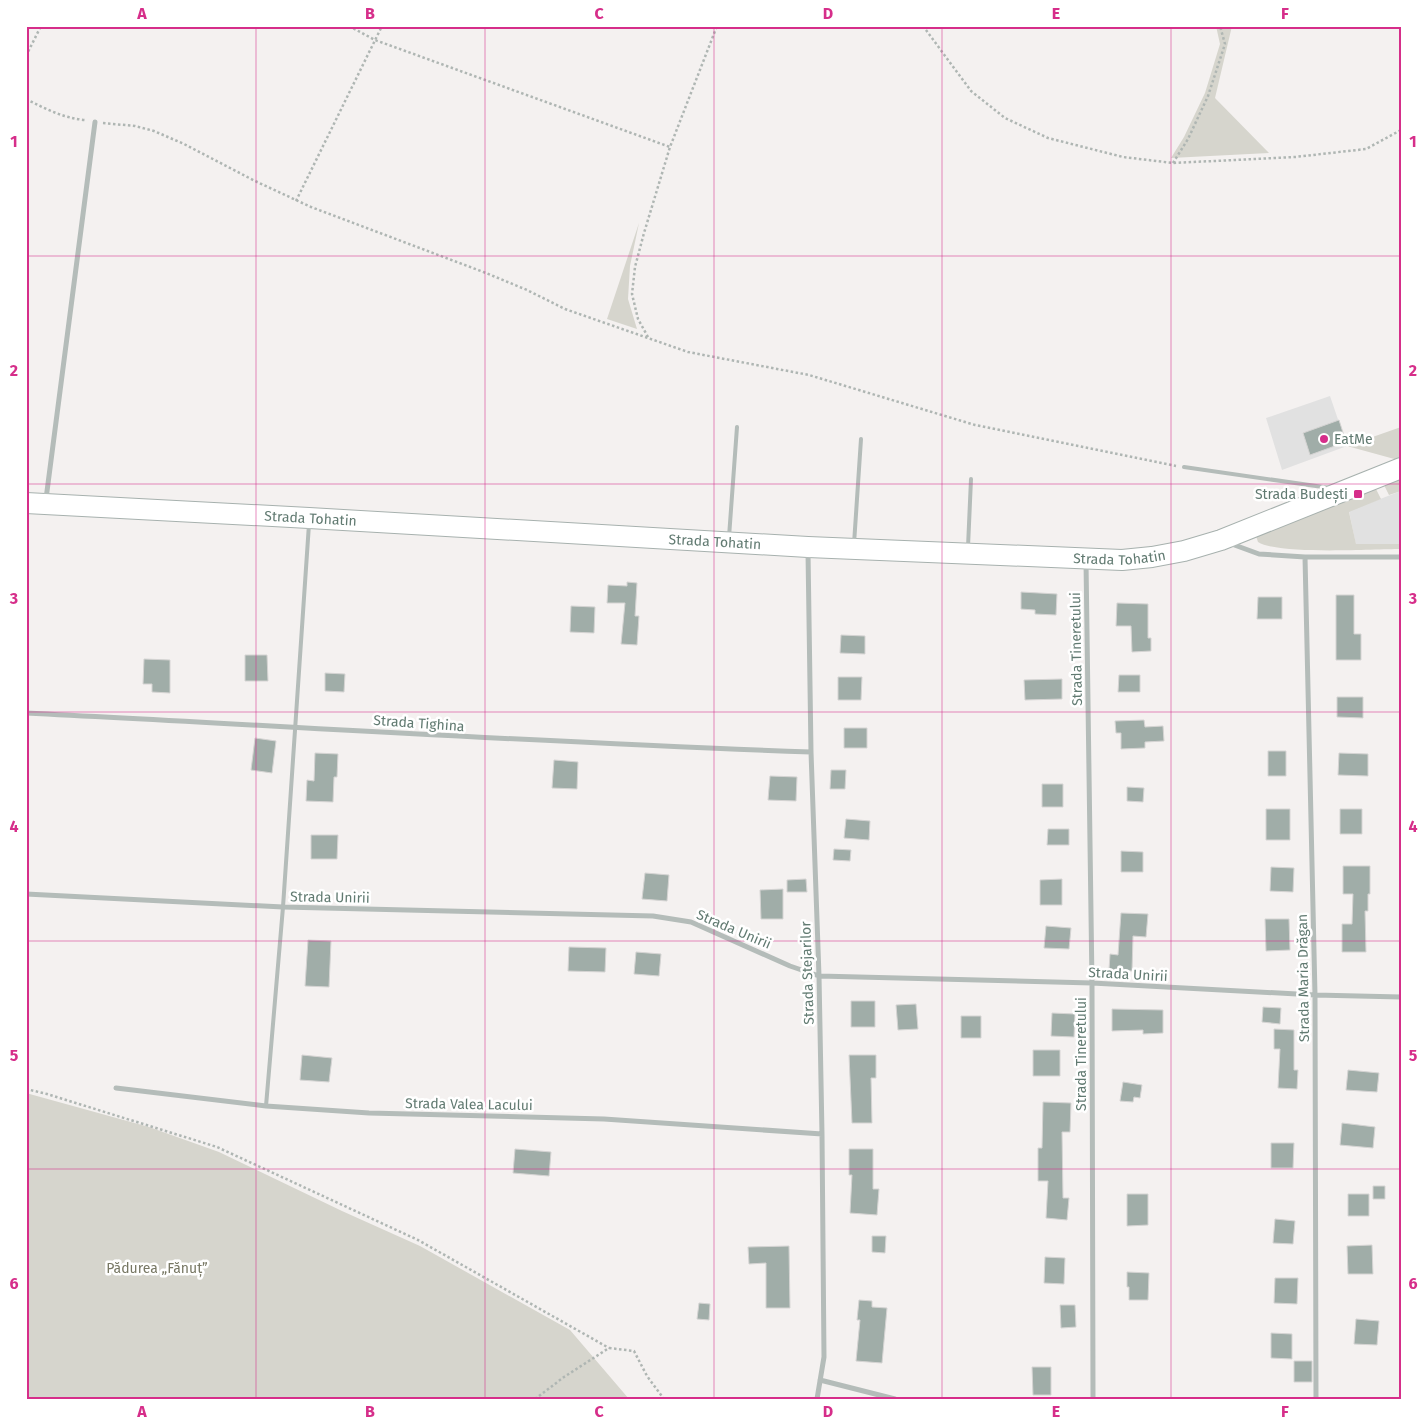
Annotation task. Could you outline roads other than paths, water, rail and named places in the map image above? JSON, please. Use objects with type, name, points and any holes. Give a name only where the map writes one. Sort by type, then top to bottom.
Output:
[{"type":"street","points":[[36,504],[95,122]]},
{"type":"street","points":[[1221,540],[1401,468]]},
{"type":"street","name":"Strada Tohatin","points":[[36,504],[808,547],[1086,560],[1122,560],[1152,557],[1184,551],[1221,540]]},
{"type":"street","points":[[1221,540],[1259,554],[1305,557],[1401,557]]},
{"type":"street","name":"Strada Stejarilor","points":[[808,547],[811,752],[819,976],[822,1134],[824,1357],[818,1399]]},
{"type":"street","name":"Strada Maria Drăgan","points":[[1305,557],[1315,995],[1316,1399]]},
{"type":"street","name":"Strada Tineretului","points":[[1086,560],[1092,983],[1093,1399]]},
{"type":"street","name":"Strada Tighina","points":[[26,713],[294,726],[549,742],[811,752]]},
{"type":"street","name":"Strada Unirii","points":[[26,894],[283,907],[653,916],[691,922],[790,966],[819,976],[1092,983],[1315,995],[1401,997]]},
{"type":"street","name":"Strada Valea Lacului","points":[[116,1088],[266,1106],[369,1113],[604,1119],[822,1134]]},
{"type":"street","points":[[820,1380],[894,1399]]},
{"type":"lane","points":[[729,542],[737,427]]},
{"type":"lane","points":[[854,549],[861,439]]},
{"type":"lane","points":[[1184,467],[1344,490]]},
{"type":"lane","points":[[968,554],[971,479]]},
{"type":"lane","points":[[266,1106],[283,907],[294,726],[310,518]]},
{"type":"place","name":"EatMe","points":[[1324,439]]},
{"type":"place","name":"Strada Budești","points":[[1358,494]]},
{"type":"park label","name":"Pădurea „Fănuț”","points":[[157,1268]]}]
